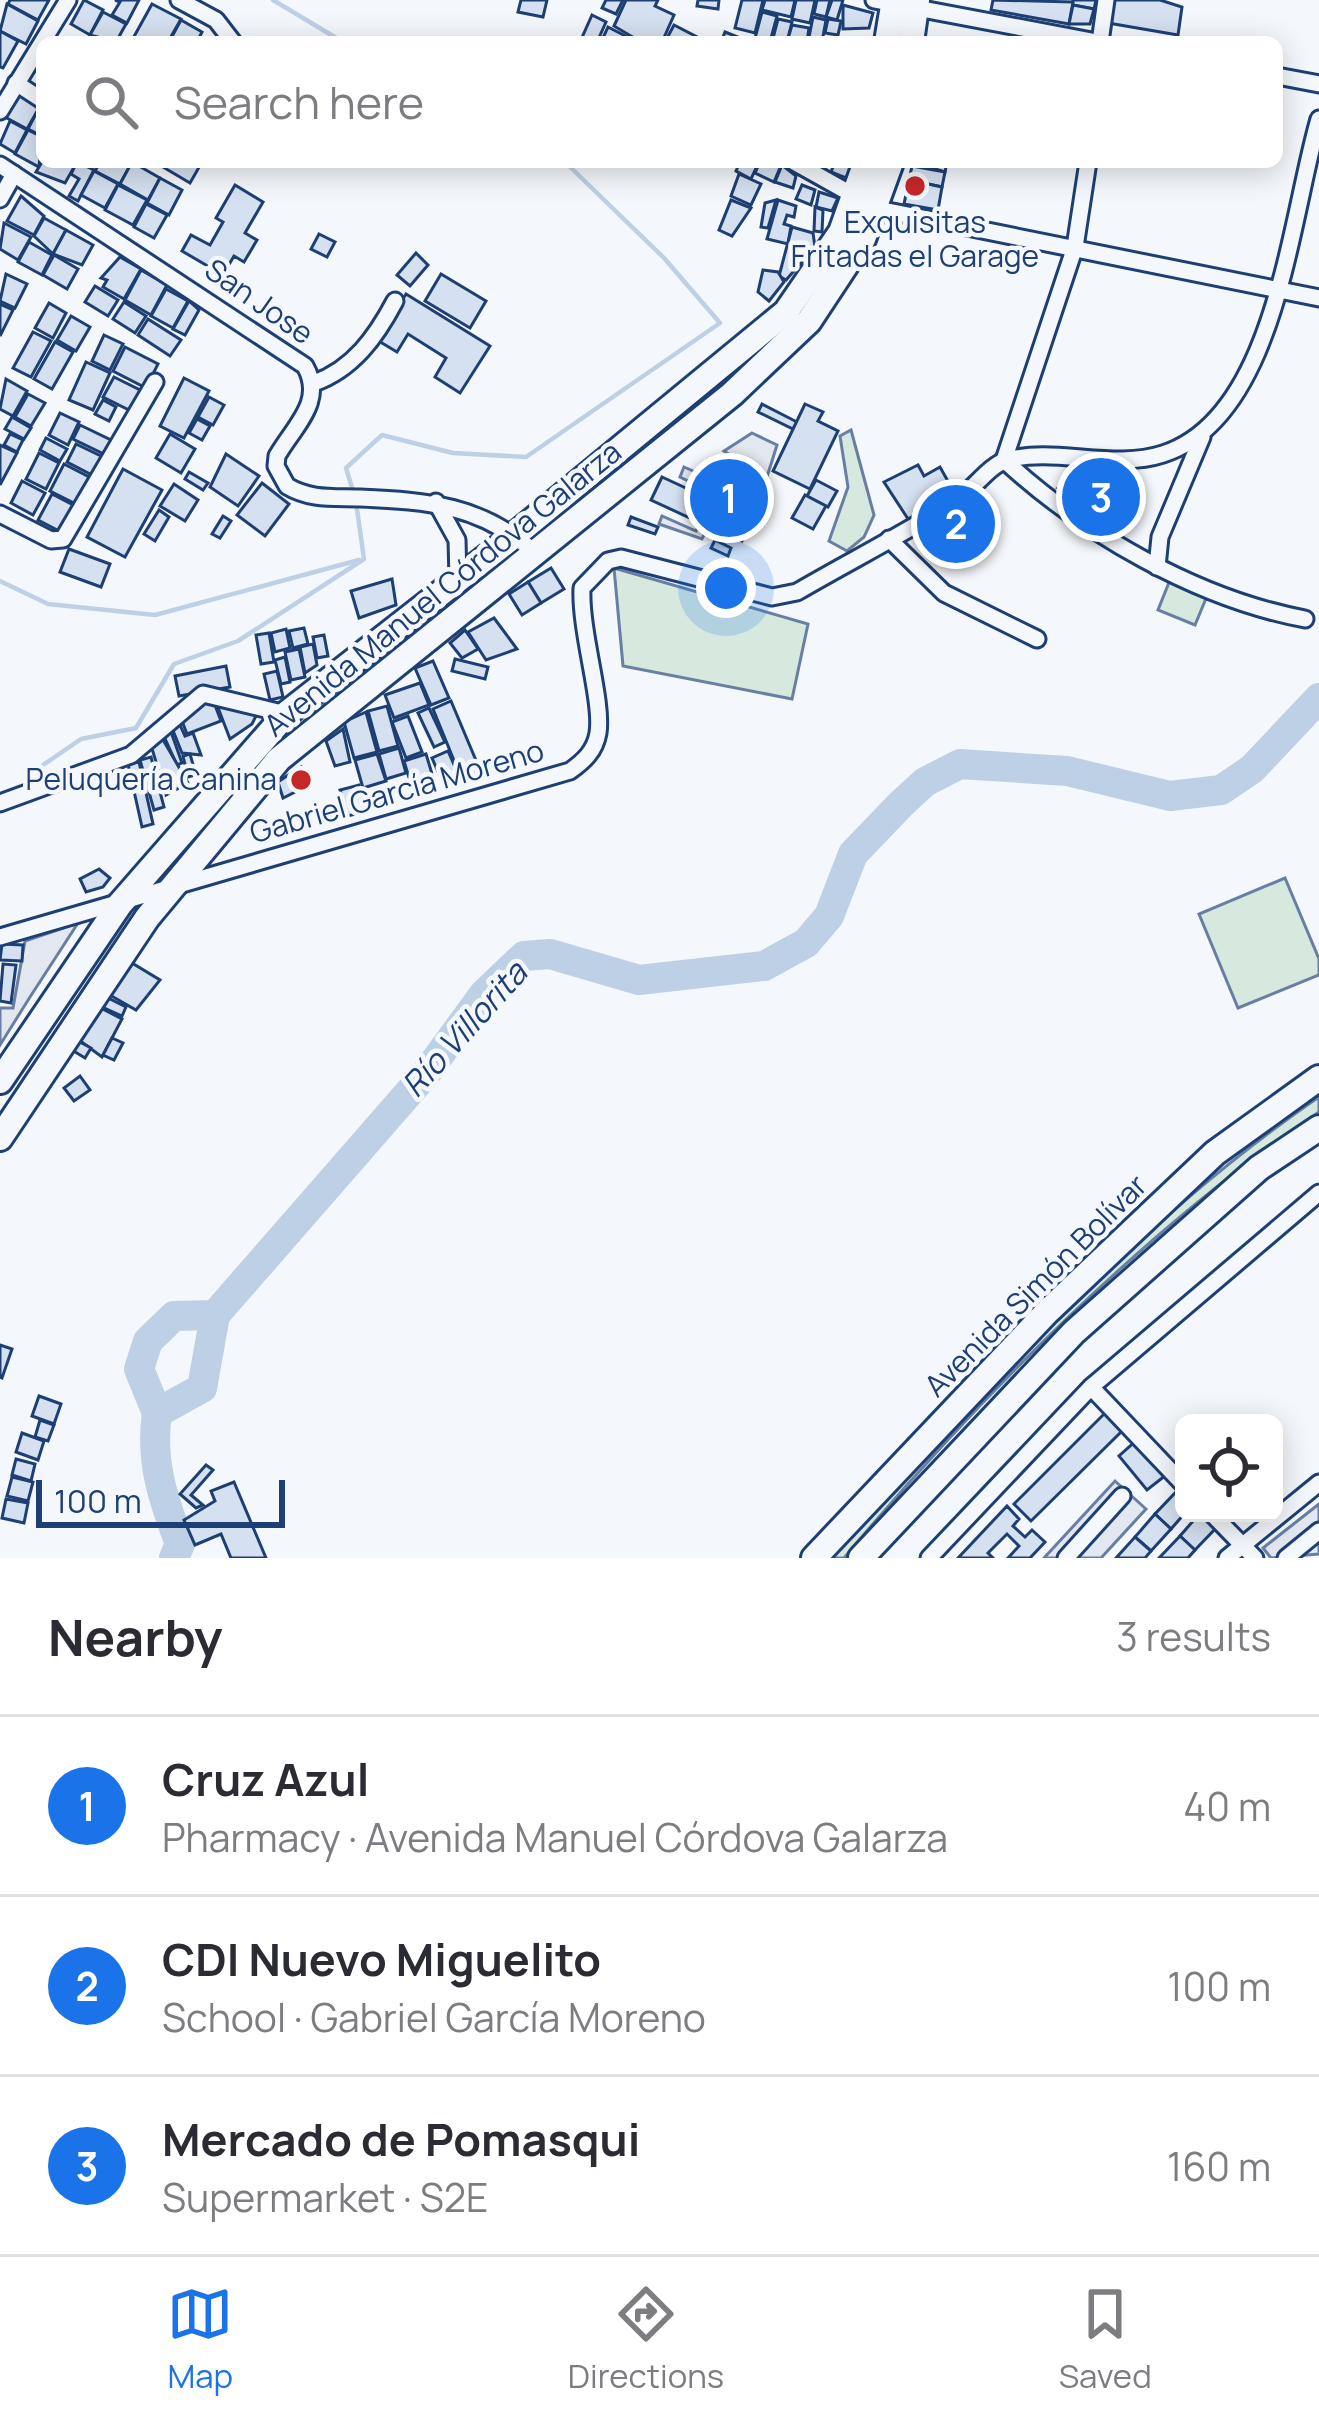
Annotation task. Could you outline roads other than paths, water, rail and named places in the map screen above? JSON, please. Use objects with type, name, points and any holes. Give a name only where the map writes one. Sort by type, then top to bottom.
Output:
[{"type":"main road","points":[[889,36],[898,4]]},
{"type":"main road","points":[[898,4],[908,36]]},
{"type":"main road","name":"Avenida Manuel Córdova Galarza","points":[[0,1138],[147,918],[279,759],[525,544],[581,481],[786,312],[867,203],[866,168]]},
{"type":"main road","name":"Avenida Manuel Córdova Galarza","points":[[0,1081],[118,906],[286,714],[458,580],[599,500],[809,321],[887,168]]},
{"type":"main road","points":[[639,433],[656,455]]},
{"type":"main road","points":[[581,481],[599,500]]},
{"type":"main road","points":[[118,906],[147,918]]},
{"type":"main road","name":"Avenida Simón Bolívar","points":[[814,1558],[1047,1312],[1215,1154],[1319,1078]]},
{"type":"main road","name":"Avenida Simón Bolívar","points":[[861,1558],[1074,1332],[1259,1168],[1319,1128]]},
{"type":"street","points":[[45,36],[68,0]]},
{"type":"street","points":[[178,0],[217,20],[229,36]]},
{"type":"street","points":[[1100,36],[1106,0]]},
{"type":"street","points":[[898,4],[1067,36]]},
{"type":"street","points":[[0,111],[36,51]]},
{"type":"street","points":[[1283,77],[1319,84]]},
{"type":"street","points":[[16,83],[36,96]]},
{"type":"street","points":[[1157,567],[1160,537],[1202,437],[1228,406],[1249,367],[1278,290],[1318,128]]},
{"type":"street","points":[[805,168],[867,203],[1319,298]]},
{"type":"street","points":[[1004,460],[1075,247],[1087,168]]},
{"type":"street","points":[[0,200],[7,170]]},
{"type":"street","name":"San Jose","points":[[7,170],[305,366],[314,382],[313,401],[276,466],[287,486],[325,498],[436,502],[476,511],[525,544]]},
{"type":"street","points":[[314,382],[341,373],[382,326],[394,301]]},
{"type":"street","points":[[0,514],[51,540],[63,539],[155,382]]},
{"type":"street","points":[[1004,460],[1159,456],[1202,437]]},
{"type":"street","points":[[1004,460],[1157,567],[1256,610],[1305,620]]},
{"type":"street","name":"Gabriel García Moreno","points":[[173,884],[570,771],[588,758],[598,732],[580,621],[582,588],[608,561],[620,558],[772,597],[797,592],[960,498],[1004,460]]},
{"type":"street","points":[[436,502],[457,540],[458,580]]},
{"type":"street","points":[[889,539],[944,593],[1037,639]]},
{"type":"street","points":[[0,802],[131,754],[203,694],[286,714]]},
{"type":"street","points":[[0,937],[118,906],[173,884]]},
{"type":"street","points":[[928,1558],[1091,1387],[1319,1193]]},
{"type":"street","points":[[1091,1387],[1175,1476]]},
{"type":"street","points":[[1227,1558],[1319,1483]]},
{"type":"street","points":[[1066,1558],[1122,1496]]},
{"type":"street","points":[[1220,1522],[1255,1558]]},
{"type":"street","points":[[1286,1558],[1319,1532]]},
{"type":"waterway","points":[[273,0],[333,36]]},
{"type":"waterway","points":[[353,491],[346,468],[382,435],[453,453],[526,457],[720,323],[664,258],[571,168]]},
{"type":"waterway","points":[[43,765],[81,739],[136,728],[174,664],[238,641],[364,559],[356,502]]},
{"type":"waterway","points":[[0,581],[48,604],[155,615],[359,560]]},
{"type":"waterway","name":"Río Villorita","points":[[174,1558],[180,1544],[160,1480],[157,1413],[202,1388],[215,1315],[427,1072],[484,994],[524,956],[550,954],[639,980],[764,966],[806,943],[829,916],[853,854],[901,804],[925,782],[960,764],[1067,771],[1170,796],[1221,790],[1252,769],[1319,698]]},
{"type":"waterway","name":"Río Villorita","points":[[157,1413],[139,1369],[148,1341],[174,1316],[215,1315]]},
{"type":"place","name":"Exquisitas Fritadas el Garage","points":[[915,186]]},
{"type":"place","name":"Mercado de Pomasqui","points":[[1101,497]]},
{"type":"place","name":"Cruz Azul","points":[[729,498]]},
{"type":"place","name":"CDI Nuevo Miguelito","points":[[956,524]]},
{"type":"place","name":"Peluquería Canina","points":[[301,780]]}]
